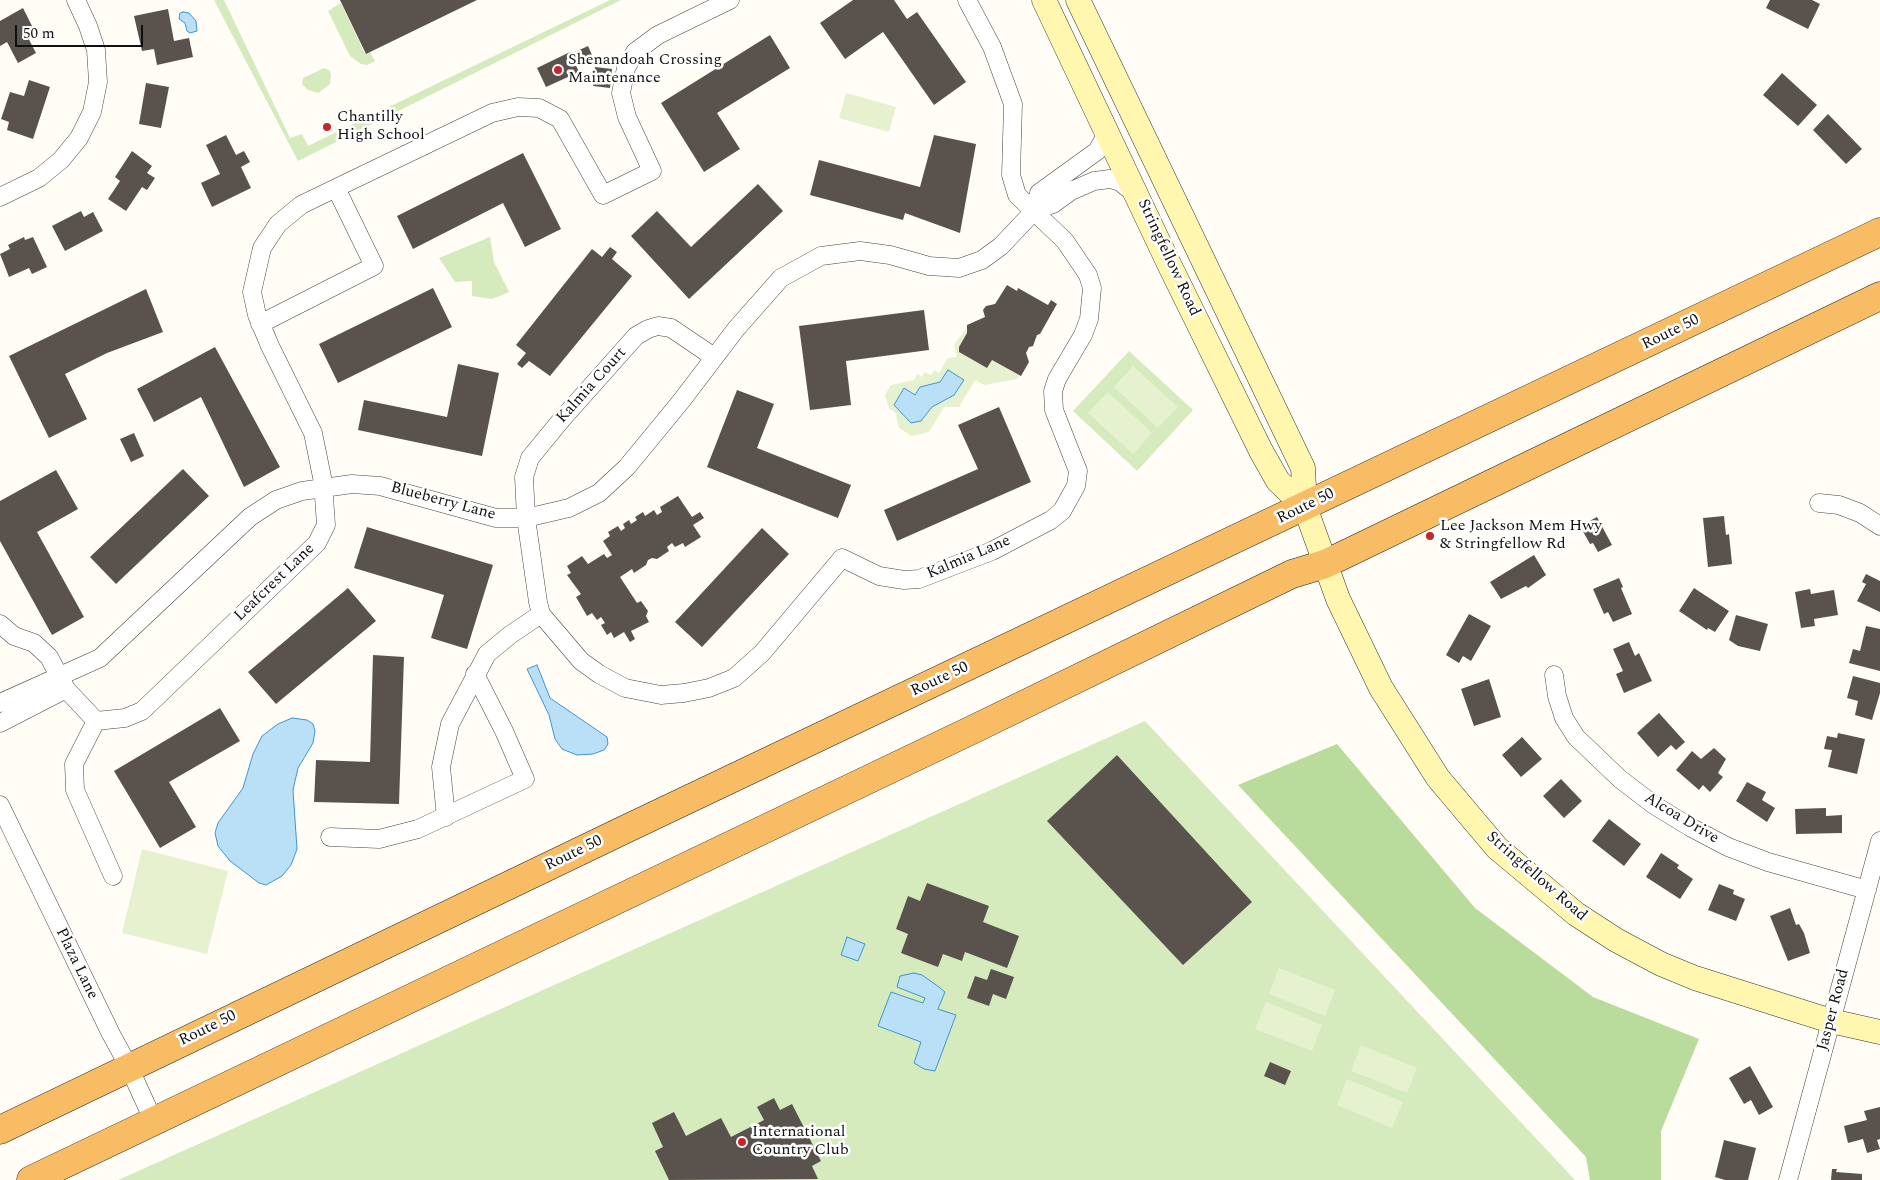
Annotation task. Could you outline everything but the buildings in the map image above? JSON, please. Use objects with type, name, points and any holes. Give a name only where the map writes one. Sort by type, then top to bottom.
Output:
[{"type":"highway","name":"Route 50","points":[[0,1130],[1880,232]]},
{"type":"highway","points":[[31,1180],[976,728],[1292,574],[1325,564],[1880,296]]},
{"type":"main road","name":"Stringfellow Road","points":[[1044,0],[1169,264],[1261,451],[1278,481],[1305,507]]},
{"type":"main road","name":"Stringfellow Road","points":[[1078,0],[1303,468],[1305,507],[1338,598],[1381,688],[1438,778],[1497,848],[1576,914],[1616,940],[1661,964],[1695,978],[1831,1021],[1880,1032]]},
{"type":"street","points":[[0,197],[39,178],[61,160],[79,138],[92,112],[98,82],[97,58],[92,38],[76,0]]},
{"type":"street","name":"Leafcrest Lane","points":[[96,721],[126,718],[142,711],[317,543],[326,524],[323,488],[313,433],[260,324],[252,292],[262,248],[278,224],[301,205],[336,188],[492,113],[518,108],[540,108],[560,119],[603,195],[628,183],[652,171],[627,117],[621,93],[626,68],[635,52],[658,35],[730,0]]},
{"type":"street","points":[[967,0],[992,47],[1012,104],[1011,175],[1018,195],[1035,210]]},
{"type":"street","name":"Blueberry Lane","points":[[0,723],[100,658],[250,517],[276,500],[323,488],[352,484],[380,486],[496,518],[526,518],[569,508],[599,493],[627,467],[781,278],[821,256],[860,251],[890,255],[929,266],[959,268],[982,260],[1001,246],[1035,210],[1039,193],[1097,151],[1104,139],[1101,117]]},
{"type":"street","name":"Blueberry Lane","points":[[1035,210],[1044,209],[1071,191],[1098,180],[1120,182],[1129,188],[1143,206]]},
{"type":"street","points":[[260,324],[374,266],[336,188]]},
{"type":"street","name":"Kalmia Lane","points":[[526,518],[538,602],[542,614],[568,648],[599,674],[625,688],[660,695],[709,688],[734,678],[762,653],[842,558],[879,576],[904,580],[919,579],[971,560],[1052,520],[1062,511],[1070,498],[1076,486],[1078,472],[1054,410],[1054,391],[1058,379],[1083,335],[1088,319],[1092,288],[1088,274],[1078,258],[1065,241],[1035,210]]},
{"type":"street","name":"Kalmia Court","points":[[526,518],[524,477],[530,458],[636,336],[658,326],[671,328],[714,358]]},
{"type":"street","points":[[1819,503],[1839,505],[1860,513],[1880,526]]},
{"type":"street","points":[[446,817],[441,767],[450,724],[487,654],[510,635],[542,614]]},
{"type":"street","points":[[0,624],[14,636],[34,643],[49,657],[62,683],[96,721],[74,764],[75,790],[113,876]]},
{"type":"street","points":[[330,837],[379,839],[418,829],[525,779],[504,731],[475,674]]},
{"type":"street","name":"Alcoa Drive","points":[[1554,675],[1557,696],[1564,718],[1576,737],[1620,779],[1654,805],[1690,827],[1736,850],[1768,862],[1867,890]]},
{"type":"street","name":"Blueberry Lane","points":[[0,703],[62,683]]},
{"type":"street","name":"Plaza Lane","points":[[0,805],[110,1034],[129,1067],[154,1122]]},
{"type":"street","name":"Jasper Road","points":[[1788,1180],[1880,841]]},
{"type":"green space","points":[[214,0],[224,0],[290,138],[302,134],[308,146],[610,0],[621,0],[298,161]]},
{"type":"green space","points":[[341,3],[365,54],[370,52],[375,61],[367,65],[361,64],[350,56],[328,11]]},
{"type":"green space","points":[[324,68],[329,70],[331,75],[330,84],[318,93],[308,90],[302,84],[303,78]]},
{"type":"green space","points":[[846,93],[896,107],[889,132],[839,118]]},
{"type":"green space","points":[[490,237],[494,262],[509,292],[492,299],[472,296],[472,281],[455,282],[439,258]]},
{"type":"green space","points":[[966,329],[967,333],[959,347],[959,352],[987,368],[992,360],[1020,375],[1017,379],[984,385],[975,380],[959,407],[944,407],[929,432],[912,436],[899,428],[895,412],[889,409],[885,395],[891,385],[914,380],[917,374],[922,377],[925,372],[931,375],[934,370],[939,373],[948,358],[957,357],[954,345]]},
{"type":"green space","points":[[1129,351],[1193,410],[1137,471],[1073,411]]},
{"type":"green space","points":[[1133,366],[1178,407],[1158,428],[1114,387]]},
{"type":"green space","points":[[1108,392],[1152,433],[1133,454],[1088,413]]},
{"type":"green space","name":"International Country Club","points":[[1145,721],[1575,1180],[118,1180]]},
{"type":"green space","points":[[1337,744],[1475,908],[1593,997],[1699,1039],[1661,1131],[1661,1180],[1590,1180],[1586,1157],[1238,785]]},
{"type":"green space","points":[[142,849],[228,871],[207,954],[122,933]]},
{"type":"green space","points":[[1279,968],[1335,990],[1325,1016],[1269,994]]},
{"type":"green space","points":[[1266,1002],[1322,1025],[1312,1051],[1255,1029]]},
{"type":"green space","points":[[1361,1045],[1417,1068],[1407,1093],[1351,1071]]},
{"type":"green space","points":[[1347,1079],[1403,1102],[1392,1128],[1337,1105]]},
{"type":"water","points":[[180,13],[189,13],[196,21],[197,31],[190,33],[187,31],[185,23],[179,19]]},
{"type":"water","points":[[948,370],[964,380],[954,395],[932,407],[921,421],[911,423],[894,405],[904,388],[915,395],[920,387],[940,382]]},
{"type":"water","points":[[537,665],[550,698],[607,737],[608,744],[604,750],[593,754],[577,755],[562,749],[555,739],[549,715],[527,669]]},
{"type":"water","points":[[292,718],[307,720],[313,724],[315,731],[313,743],[298,768],[293,790],[297,849],[291,865],[282,876],[266,885],[259,883],[230,861],[218,846],[215,833],[218,823],[243,788],[253,754],[262,736],[278,724]]},
{"type":"water","points":[[847,937],[865,944],[858,961],[841,955]]},
{"type":"water","points":[[914,973],[922,975],[945,992],[938,1009],[956,1015],[935,1071],[924,1069],[914,1063],[921,1042],[878,1026],[891,992],[923,1003],[925,998],[897,987],[900,976]]},
{"type":"place","name":"Shenandoah Crossing Maintenance","points":[[558,70]]},
{"type":"place","name":"Chantilly High School","points":[[327,127]]},
{"type":"place","name":"Lee Jackson Mem Hwy & Stringfellow Rd","points":[[1430,536]]},
{"type":"place","name":"International Country Club","points":[[742,1142]]}]
